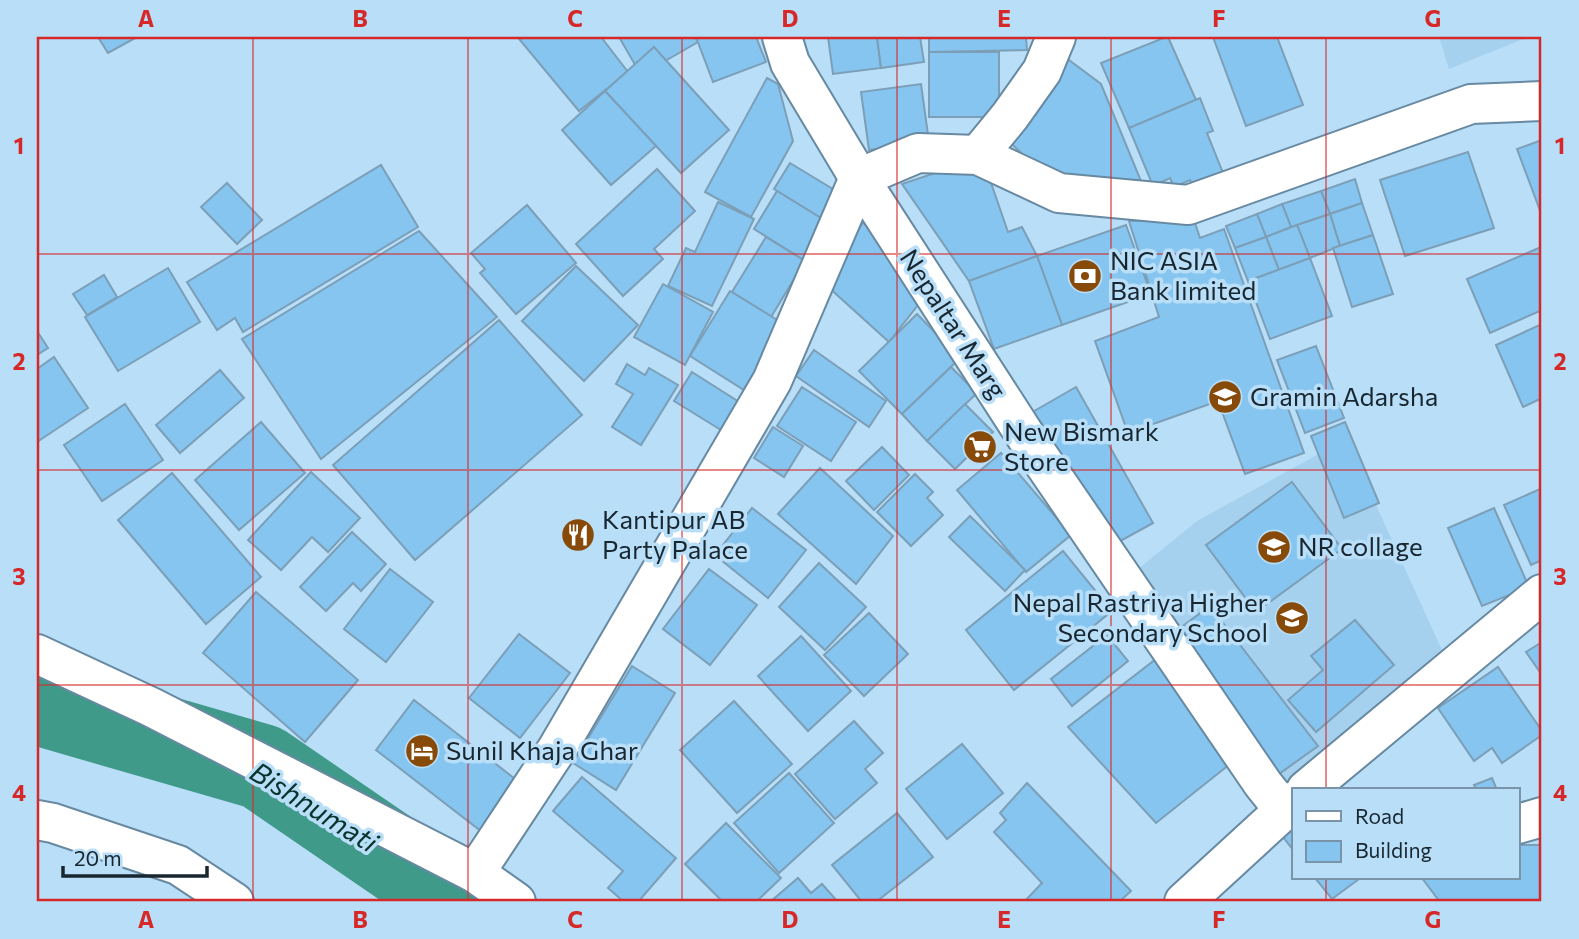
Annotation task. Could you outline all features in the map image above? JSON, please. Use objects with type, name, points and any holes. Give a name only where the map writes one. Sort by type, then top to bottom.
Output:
[{"type":"street","name":"Nepaltar Marg","points":[[782,37],[790,63],[859,178],[1034,449],[1263,784],[1292,799]]},
{"type":"street","points":[[978,155],[1042,71],[1056,37]]},
{"type":"street","points":[[475,873],[557,749],[772,381],[859,178],[918,153],[978,155],[1059,193],[1188,205],[1471,104],[1542,101]]},
{"type":"street","points":[[1308,788],[1542,594]]},
{"type":"street","points":[[37,654],[151,707],[475,873],[516,902]]},
{"type":"street","points":[[1184,902],[1292,802]]},
{"type":"street","points":[[1520,823],[1542,817]]},
{"type":"street","points":[[37,820],[178,865],[234,902]]},
{"type":"shaded area","points":[[1439,37],[1528,37],[1449,69]]},
{"type":"shaded area","name":"Nepal Rastriya Higher Secondary School","points":[[1346,439],[1446,659],[1283,795],[1127,578],[1197,521]]},
{"type":"building","points":[[98,37],[137,37],[108,53]]},
{"type":"building","points":[[601,37],[628,72],[579,111],[519,39]]},
{"type":"building","points":[[619,37],[695,37],[698,42],[641,75]]},
{"type":"building","points":[[696,37],[756,37],[766,62],[713,82]]},
{"type":"building","points":[[828,37],[877,37],[881,68],[833,74]]},
{"type":"building","points":[[877,37],[920,37],[924,62],[881,68]]},
{"type":"building","points":[[929,37],[1026,37],[1027,50],[929,52]]},
{"type":"building","points":[[1166,37],[1196,100],[1129,128],[1101,63]]},
{"type":"building","points":[[1213,37],[1277,37],[1303,105],[1246,126]]},
{"type":"building","points":[[654,47],[729,130],[681,173],[605,91]]},
{"type":"building","points":[[929,52],[999,52],[999,117],[929,117]]},
{"type":"building","points":[[1065,57],[1101,84],[1143,186],[1054,183],[1004,137]]},
{"type":"building","points":[[767,78],[778,84],[793,141],[751,217],[705,192]]},
{"type":"building","points":[[921,84],[929,142],[869,150],[861,92]]},
{"type":"building","points":[[605,91],[656,146],[611,185],[562,130]]},
{"type":"building","points":[[1200,98],[1213,131],[1207,133],[1227,183],[1197,195],[1190,180],[1174,187],[1170,178],[1153,186],[1129,128]]},
{"type":"building","points":[[1542,140],[1542,216],[1517,149]]},
{"type":"building","points":[[1468,152],[1494,228],[1405,256],[1380,180]]},
{"type":"building","points":[[790,163],[846,197],[829,223],[774,189]]},
{"type":"building","points":[[381,165],[418,227],[243,332],[235,318],[217,330],[187,282]]},
{"type":"building","points":[[950,168],[989,177],[1008,232],[1022,227],[1037,256],[969,281],[902,184]]},
{"type":"building","points":[[657,169],[695,211],[654,249],[663,259],[623,296],[576,244]]},
{"type":"building","points":[[1355,179],[1362,203],[1330,214],[1321,191]]},
{"type":"building","points":[[227,183],[262,220],[237,244],[201,207]]},
{"type":"building","points":[[777,191],[829,223],[805,261],[754,229]]},
{"type":"building","points":[[1321,191],[1330,214],[1291,227],[1282,204]]},
{"type":"building","points":[[718,202],[754,219],[712,306],[668,286],[686,248],[695,252]]},
{"type":"building","points":[[1362,203],[1373,235],[1340,246],[1330,214]]},
{"type":"building","points":[[1282,204],[1291,227],[1266,237],[1257,214]]},
{"type":"building","points":[[527,205],[576,263],[516,314],[480,273],[485,269],[471,253]]},
{"type":"building","points":[[1257,214],[1266,237],[1235,248],[1226,226]]},
{"type":"building","points":[[1330,214],[1340,246],[1310,258],[1297,225]]},
{"type":"building","points":[[1194,220],[1200,238],[1224,229],[1304,453],[1245,474],[1218,401],[1128,433],[1095,341],[1159,317],[1129,221]]},
{"type":"building","points":[[863,222],[925,296],[889,342],[826,285]]},
{"type":"building","points":[[1126,225],[1151,294],[1062,325],[1037,256]]},
{"type":"building","points":[[1297,225],[1310,258],[1279,270],[1266,237]]},
{"type":"building","points":[[419,231],[497,317],[321,459],[242,339]]},
{"type":"building","points":[[1373,235],[1393,294],[1352,307],[1333,248]]},
{"type":"building","points":[[766,237],[805,261],[771,317],[732,292]]},
{"type":"building","points":[[1266,237],[1279,270],[1248,281],[1235,248]]},
{"type":"building","points":[[1541,247],[1542,310],[1490,333],[1467,279]]},
{"type":"building","points":[[1037,256],[1062,325],[994,349],[969,281]]},
{"type":"building","points":[[1310,258],[1332,316],[1270,339],[1248,281]]},
{"type":"building","points":[[576,266],[638,325],[584,381],[522,321]]},
{"type":"building","points":[[168,268],[200,322],[118,371],[85,317]]},
{"type":"building","points":[[104,275],[117,297],[87,315],[73,294]]},
{"type":"building","points":[[663,284],[713,312],[685,365],[634,337]]},
{"type":"building","points":[[730,291],[784,324],[744,390],[690,356]]},
{"type":"building","points":[[917,314],[960,358],[902,414],[859,371]]},
{"type":"building","points":[[499,320],[582,415],[415,560],[333,465]]},
{"type":"building","points":[[1542,324],[1542,398],[1523,407],[1496,345]]},
{"type":"building","points":[[37,331],[48,348],[37,355]]},
{"type":"building","points":[[1316,346],[1344,418],[1305,433],[1277,360]]},
{"type":"building","points":[[814,350],[886,401],[869,427],[796,376]]},
{"type":"building","points":[[54,357],[88,408],[37,442],[37,369]]},
{"type":"building","points":[[627,364],[645,375],[649,368],[678,385],[641,445],[612,427],[633,394],[616,384]]},
{"type":"building","points":[[951,367],[977,393],[927,441],[902,414]]},
{"type":"building","points":[[220,370],[244,398],[180,453],[156,425]]},
{"type":"building","points":[[692,372],[747,407],[729,435],[674,401]]},
{"type":"building","points":[[802,387],[856,422],[831,461],[777,426]]},
{"type":"building","points":[[1076,387],[1153,523],[1106,549],[1029,414]]},
{"type":"building","points":[[125,404],[163,460],[102,501],[64,445]]},
{"type":"building","points":[[965,404],[993,432],[955,469],[927,441]]},
{"type":"building","points":[[261,422],[305,473],[239,530],[195,480]]},
{"type":"building","points":[[1345,422],[1379,503],[1344,518],[1311,436]]},
{"type":"building","points":[[773,427],[803,446],[784,477],[754,458]]},
{"type":"building","points":[[882,447],[909,475],[874,510],[846,481]]},
{"type":"building","points":[[1001,453],[1071,535],[1026,572],[957,490]]},
{"type":"building","points":[[820,468],[893,536],[856,584],[778,514]]},
{"type":"building","points":[[311,472],[360,518],[328,552],[312,537],[281,570],[248,540]]},
{"type":"building","points":[[172,473],[261,577],[206,624],[118,520]]},
{"type":"building","points":[[915,474],[933,492],[927,498],[943,515],[911,546],[877,512]]},
{"type":"building","name":"NR collage","points":[[1292,482],[1342,549],[1256,612],[1206,545]]},
{"type":"building","points":[[1540,489],[1542,560],[1531,565],[1504,505]]},
{"type":"building","points":[[752,508],[806,550],[768,598],[715,555]]},
{"type":"building","points":[[1494,508],[1529,587],[1482,606],[1448,528]]},
{"type":"building","points":[[970,516],[1025,570],[1005,591],[949,537]]},
{"type":"building","points":[[352,532],[386,564],[361,591],[353,583],[326,611],[300,587]]},
{"type":"building","points":[[1063,551],[1112,611],[1014,690],[966,630]]},
{"type":"building","points":[[819,563],[866,607],[825,650],[779,607]]},
{"type":"building","points":[[390,569],[433,602],[386,662],[344,629]]},
{"type":"building","points":[[709,569],[757,605],[710,665],[663,629]]},
{"type":"building","points":[[256,592],[358,680],[305,742],[203,653]]},
{"type":"building","points":[[1210,606],[1318,746],[1279,774],[1172,634]]},
{"type":"building","points":[[869,613],[908,654],[864,696],[824,655]]},
{"type":"building","points":[[1355,620],[1394,665],[1316,732],[1288,700],[1323,670],[1311,656]]},
{"type":"building","points":[[519,634],[570,673],[520,738],[469,698]]},
{"type":"building","points":[[1107,635],[1128,661],[1072,706],[1051,679]]},
{"type":"building","points":[[801,636],[851,691],[808,731],[758,676]]},
{"type":"building","points":[[1542,642],[1542,675],[1526,652]]},
{"type":"building","points":[[1165,652],[1235,760],[1156,823],[1068,727]]},
{"type":"building","points":[[632,666],[675,693],[616,790],[573,763]]},
{"type":"building","points":[[1498,667],[1542,731],[1542,735],[1502,763],[1492,748],[1474,761],[1438,708]]},
{"type":"building","points":[[414,700],[524,786],[486,835],[376,750]]},
{"type":"building","points":[[734,701],[792,764],[737,813],[680,750]]},
{"type":"building","points":[[854,721],[883,753],[865,769],[877,783],[835,819],[795,774]]},
{"type":"building","points":[[962,744],[1003,793],[947,839],[906,789]]},
{"type":"building","points":[[789,773],[834,823],[779,873],[734,823]]},
{"type":"building","points":[[582,777],[676,858],[638,902],[624,902],[608,888],[623,871],[553,811]]},
{"type":"building","points":[[1492,778],[1496,788],[1476,788],[1474,785]]},
{"type":"building","points":[[1027,783],[1131,891],[1119,902],[1024,902],[1042,883],[994,832],[1006,820],[1000,813]]},
{"type":"building","points":[[897,813],[933,857],[876,902],[862,902],[832,865]]},
{"type":"building","points":[[726,823],[781,878],[756,902],[723,902],[685,864]]},
{"type":"building","points":[[1292,830],[1292,848],[1283,837]]},
{"type":"building","points":[[1520,845],[1542,845],[1542,902],[1440,902],[1424,880],[1520,880]]},
{"type":"building","points":[[798,878],[811,893],[822,884],[838,902],[770,902]]},
{"type":"building","points":[[1317,880],[1358,880],[1332,899]]},
{"type":"waterway","name":"Bishnumati","points":[[37,702],[262,767],[459,902]]},
{"type":"place","name":"NIC ASIA Bank limited","points":[[1085,276]]},
{"type":"place","name":"Gramin Adarsha","points":[[1225,397]]},
{"type":"place","name":"New Bismark Store","points":[[980,447]]},
{"type":"place","name":"Kantipur AB Party Palace","points":[[578,535]]},
{"type":"place","name":"NR collage","points":[[1274,547]]},
{"type":"place","name":"Nepal Rastriya Higher Secondary School","points":[[1292,618]]},
{"type":"place","name":"Sunil Khaja Ghar","points":[[422,751]]}]
